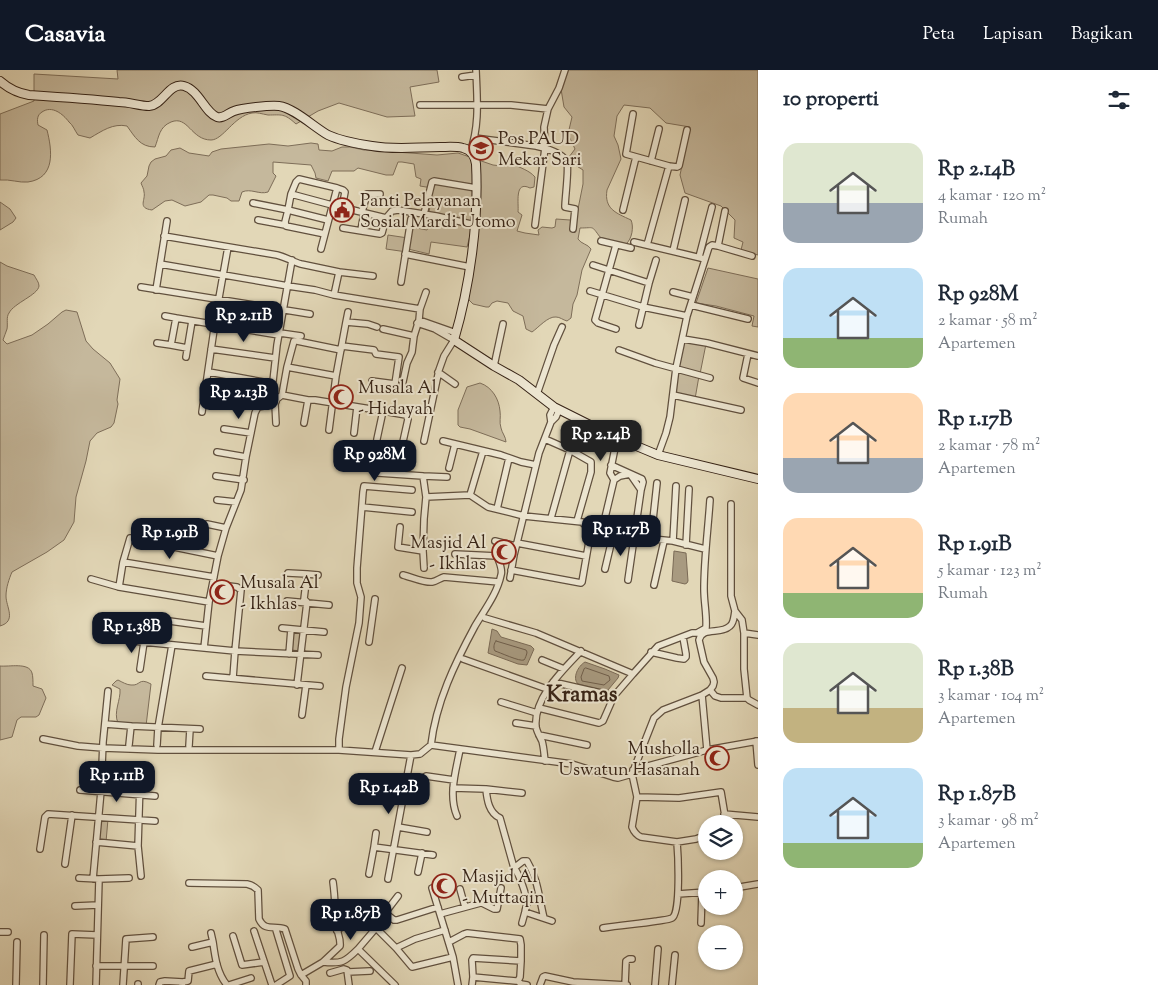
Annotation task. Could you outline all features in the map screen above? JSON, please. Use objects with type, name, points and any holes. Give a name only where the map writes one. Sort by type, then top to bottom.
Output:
[{"type":"street","points":[[535,225],[545,148],[544,127],[548,109],[559,88],[565,70]]},
{"type":"street","points":[[462,77],[476,72],[477,106],[475,138],[470,152]]},
{"type":"street","points":[[0,81],[11,90],[29,95],[126,102],[149,106],[155,104],[177,86],[185,86],[196,94],[212,114],[218,118],[240,110],[279,106],[286,108],[329,135],[347,141],[404,149],[458,147],[470,152],[476,164],[473,250],[455,336],[438,372],[424,441]]},
{"type":"street","points":[[420,105],[511,105],[548,109]]},
{"type":"street","points":[[633,114],[627,155],[677,167],[679,166],[687,130]]},
{"type":"street","points":[[650,161],[659,128]]},
{"type":"street","points":[[475,138],[545,148],[563,156],[568,163],[565,208],[575,209],[573,229]]},
{"type":"street","points":[[623,210],[636,157]]},
{"type":"street","points":[[646,245],[669,166]]},
{"type":"street","points":[[285,225],[291,194],[299,179],[343,190],[345,192],[342,208]]},
{"type":"street","points":[[424,214],[432,182],[434,181],[476,188]]},
{"type":"street","points":[[321,249],[337,188]]},
{"type":"street","points":[[291,194],[386,218]]},
{"type":"street","points":[[361,230],[367,194],[380,194]]},
{"type":"street","points":[[673,251],[685,200]]},
{"type":"street","points":[[253,203],[328,220]]},
{"type":"street","points":[[658,454],[666,433],[676,368],[712,207]]},
{"type":"street","points":[[343,228],[380,234],[382,233],[386,218],[394,210],[424,214],[475,225]]},
{"type":"street","points":[[718,246],[725,211]]},
{"type":"street","points":[[401,282],[411,219]]},
{"type":"street","points":[[258,220],[325,234]]},
{"type":"street","points":[[156,290],[167,221]]},
{"type":"street","points":[[164,236],[277,255],[301,264],[339,272],[373,276]]},
{"type":"street","points":[[601,241],[616,245],[646,245],[702,258]]},
{"type":"street","points":[[616,245],[595,318],[595,321],[616,329]]},
{"type":"street","points":[[702,258],[710,245],[752,256]]},
{"type":"street","points":[[202,412],[218,299],[228,247]]},
{"type":"street","points":[[405,254],[470,267]]},
{"type":"street","points":[[209,372],[273,381],[292,260]]},
{"type":"street","points":[[639,325],[656,260]]},
{"type":"street","points":[[160,264],[420,309]]},
{"type":"street","points":[[593,265],[649,283]]},
{"type":"street","points":[[334,295],[339,272]]},
{"type":"street","points":[[141,287],[310,314]]},
{"type":"street","points":[[590,291],[643,307],[688,316]]},
{"type":"street","points":[[401,391],[412,352],[420,309],[426,292]]},
{"type":"street","points":[[673,292],[693,297]]},
{"type":"street","points":[[691,305],[748,319]]},
{"type":"street","points":[[329,430],[336,376],[348,312]]},
{"type":"street","points":[[165,316],[301,336]]},
{"type":"street","points":[[171,346],[176,318]]},
{"type":"street","points":[[186,356],[192,321]]},
{"type":"street","points":[[418,321],[455,336],[494,366],[519,380],[556,408],[616,438],[658,454],[758,479]]},
{"type":"street","points":[[346,322],[368,324],[414,336]]},
{"type":"street","points":[[494,366],[503,324]]},
{"type":"street","points":[[538,394],[562,327]]},
{"type":"street","points":[[683,339],[758,356]]},
{"type":"street","points":[[282,395],[287,367],[295,341],[342,348],[374,350],[376,354],[399,357],[395,384],[372,380]]},
{"type":"street","points":[[157,344],[187,348]]},
{"type":"street","points":[[211,349],[276,358]]},
{"type":"street","points":[[619,350],[710,378]]},
{"type":"street","points":[[748,354],[743,378],[758,383]]},
{"type":"street","points":[[287,367],[336,376]]},
{"type":"street","points":[[438,372],[455,384]]},
{"type":"street","points":[[276,423],[276,399],[282,395],[406,415],[408,419],[397,474]]},
{"type":"street","points":[[673,395],[741,410]]},
{"type":"street","points":[[205,397],[249,403]]},
{"type":"street","points":[[304,423],[308,400]]},
{"type":"street","points":[[204,648],[209,602],[218,556],[226,528],[242,490],[246,456],[255,413],[258,407],[275,404]]},
{"type":"street","points":[[354,433],[357,407]]},
{"type":"street","points":[[510,578],[539,453],[551,422],[556,417],[556,408]]},
{"type":"street","points":[[383,411],[377,439],[375,471],[378,473],[447,477]]},
{"type":"street","points":[[224,429],[252,433]]},
{"type":"street","points":[[614,480],[610,473],[616,438]]},
{"type":"street","points":[[545,439],[591,462],[591,472],[581,522]]},
{"type":"street","points":[[443,440],[501,454],[536,465]]},
{"type":"street","points":[[449,468],[455,444]]},
{"type":"street","points":[[551,518],[570,450]]},
{"type":"street","points":[[470,495],[483,451]]},
{"type":"street","points":[[217,452],[246,456]]},
{"type":"street","points":[[497,509],[509,458]]},
{"type":"street","points":[[611,465],[630,474],[641,490],[628,580]]},
{"type":"street","points":[[630,474],[620,476],[614,480],[603,526],[635,536],[673,541],[705,549]]},
{"type":"street","points":[[216,476],[244,480]]},
{"type":"street","points":[[423,476],[426,497],[424,510],[424,568]]},
{"type":"street","points":[[651,538],[657,483]]},
{"type":"street","points":[[339,750],[346,687],[354,651],[361,597],[357,583],[357,568],[364,486],[412,490]]},
{"type":"street","points":[[673,541],[676,486]]},
{"type":"street","points":[[686,544],[689,489]]},
{"type":"street","points":[[426,497],[470,495],[488,507],[524,516],[581,522],[590,526],[582,582],[511,570]]},
{"type":"street","points":[[217,500],[236,502]]},
{"type":"street","points":[[501,702],[599,722],[603,721],[614,696],[651,652],[661,644],[683,638],[706,628],[707,617],[704,592],[705,549],[710,500]]},
{"type":"street","points":[[731,504],[731,596],[735,611],[742,620],[744,669],[748,699]]},
{"type":"street","points":[[362,507],[412,512]]},
{"type":"street","points":[[207,524],[226,528]]},
{"type":"street","points":[[400,527],[398,548],[423,551]]},
{"type":"street","points":[[605,569],[614,531]]},
{"type":"street","points":[[119,587],[123,562],[130,538],[218,556]]},
{"type":"street","points":[[495,541],[586,556]]},
{"type":"street","points":[[654,584],[664,541]]},
{"type":"street","points":[[43,740],[103,748],[158,750],[339,750],[420,754],[431,745],[445,688],[459,655],[496,591],[502,572],[497,556],[455,554]]},
{"type":"street","points":[[123,562],[213,580],[237,587],[240,590],[234,678]]},
{"type":"street","points":[[288,573],[318,575]]},
{"type":"street","points":[[297,685],[305,630],[307,602],[304,599],[307,574]]},
{"type":"street","points":[[403,575],[430,582],[435,582],[444,577],[499,582]]},
{"type":"street","points":[[91,579],[119,587],[209,602]]},
{"type":"street","points":[[369,642],[375,599]]},
{"type":"street","points":[[287,601],[329,605]]},
{"type":"street","points":[[698,838],[677,842],[641,837],[634,832],[632,827],[637,797],[632,772],[654,718],[663,710],[710,690],[714,682],[704,662],[699,637],[704,633],[727,628],[732,622],[735,611]]},
{"type":"street","points":[[140,617],[206,626]]},
{"type":"street","points":[[359,617],[372,619]]},
{"type":"street","points":[[485,618],[536,633],[633,674]]},
{"type":"street","points":[[282,628],[324,632]]},
{"type":"street","points":[[289,654],[291,629]]},
{"type":"street","points":[[744,634],[758,635]]},
{"type":"street","points":[[651,652],[684,659],[686,654],[683,638]]},
{"type":"street","points":[[133,641],[235,651],[318,655]]},
{"type":"street","points":[[140,669],[144,642]]},
{"type":"street","points":[[157,745],[158,728],[172,645]]},
{"type":"street","points":[[543,761],[542,743],[536,726],[538,710],[547,689],[581,651]]},
{"type":"street","points":[[463,659],[547,689]]},
{"type":"street","points":[[542,660],[564,669]]},
{"type":"street","points":[[375,752],[402,668]]},
{"type":"street","points":[[206,676],[320,686]]},
{"type":"street","points":[[553,682],[614,696]]},
{"type":"street","points":[[302,715],[306,685]]},
{"type":"street","points":[[710,690],[715,696],[721,698],[748,699],[758,704]]},
{"type":"street","points":[[96,985],[98,906],[96,842],[108,691]]},
{"type":"street","points":[[702,695],[707,750]]},
{"type":"street","points":[[516,723],[536,726]]},
{"type":"street","points":[[105,724],[200,730]]},
{"type":"street","points":[[129,745],[130,726]]},
{"type":"street","points":[[189,746],[190,729]]},
{"type":"street","points":[[539,735],[587,745]]},
{"type":"street","points":[[431,745],[572,764],[618,778],[632,772],[707,750],[757,741],[758,765]]},
{"type":"street","points":[[457,816],[453,788],[460,749]]},
{"type":"street","points":[[388,879],[411,755]]},
{"type":"street","points":[[421,788],[426,776],[454,780]]},
{"type":"street","points":[[140,782],[138,846],[141,876]]},
{"type":"street","points":[[453,788],[522,793]]},
{"type":"street","points":[[486,789],[490,809],[495,816],[500,818],[514,868],[517,871],[527,903],[522,923]]},
{"type":"street","points":[[80,790],[155,796]]},
{"type":"street","points":[[637,797],[679,798],[721,792],[724,814],[758,817]]},
{"type":"street","points":[[40,849],[46,815],[48,814],[155,821]]},
{"type":"street","points":[[65,864],[72,815]]},
{"type":"street","points":[[398,827],[427,832]]},
{"type":"street","points":[[370,874],[376,833]]},
{"type":"street","points":[[96,842],[138,846]]},
{"type":"street","points":[[603,928],[672,918],[676,915],[678,894],[677,842]]},
{"type":"street","points":[[374,847],[433,855]]},
{"type":"street","points":[[418,872],[422,853]]},
{"type":"street","points":[[514,868],[523,861],[528,861],[536,882],[544,918]]},
{"type":"street","points":[[79,878],[129,878]]},
{"type":"street","points":[[302,975],[323,962],[340,946],[340,937],[336,924],[336,901],[333,882]]},
{"type":"street","points":[[189,883],[246,884],[256,888],[258,890],[261,923],[264,927],[282,927],[285,929],[298,968],[306,981],[306,985]]},
{"type":"street","points":[[743,886],[758,884]]},
{"type":"street","points":[[432,888],[445,930],[458,985]]},
{"type":"street","points":[[480,902],[496,910],[501,888]]},
{"type":"street","points":[[460,889],[465,906]]},
{"type":"street","points":[[678,894],[698,892]]},
{"type":"street","points":[[323,962],[343,962],[346,960],[376,928],[398,896]]},
{"type":"street","points":[[385,913],[394,920],[397,920],[499,898]]},
{"type":"street","points":[[75,906],[98,906]]},
{"type":"street","points":[[525,912],[552,921]]},
{"type":"street","points":[[700,923],[701,915]]},
{"type":"street","points":[[337,931],[350,919],[353,918],[359,921]]},
{"type":"street","points":[[376,928],[412,967],[452,957]]},
{"type":"street","points":[[276,930],[290,976],[276,985]]},
{"type":"street","points":[[396,948],[415,939],[445,930]]},
{"type":"street","points":[[254,931],[272,985]]},
{"type":"street","points":[[0,932],[8,932]]},
{"type":"street","points":[[212,933],[217,964],[222,979],[228,985],[251,978]]},
{"type":"street","points":[[448,942],[467,933],[520,939],[521,961],[520,977],[518,980]]},
{"type":"street","points":[[70,985],[72,934],[97,935]]},
{"type":"street","points":[[43,985],[44,935]]},
{"type":"street","points":[[233,936],[242,966],[264,962]]},
{"type":"street","points":[[123,985],[126,938],[153,937]]},
{"type":"street","points":[[16,985],[17,942]]},
{"type":"street","points":[[192,947],[213,944]]},
{"type":"street","points":[[358,949],[395,985]]},
{"type":"street","points":[[655,985],[658,949]]},
{"type":"street","points":[[672,985],[675,955]]},
{"type":"street","points":[[472,985],[474,976],[473,958],[521,961]]},
{"type":"street","points":[[540,985],[543,977],[546,976],[572,983],[626,985],[626,961],[632,959]]},
{"type":"street","points":[[159,985],[160,982],[165,981],[183,984],[188,981],[189,971],[217,964]]},
{"type":"street","points":[[96,966],[153,966]]},
{"type":"street","points":[[330,973],[344,969],[348,972],[370,971]]},
{"type":"street","points":[[348,972],[349,985]]},
{"type":"street","points":[[474,976],[518,980],[521,984],[527,985]]},
{"type":"shaded area","points":[[117,70],[437,70],[439,82],[410,87],[415,116],[387,117],[339,103],[318,111],[296,124],[283,115],[254,113],[240,118],[220,136],[211,140],[204,139],[182,122],[177,121],[171,122],[164,127],[155,147],[142,143],[127,126],[122,125],[103,130],[90,138],[78,135],[64,116],[50,109],[42,112],[38,118],[38,125],[47,130],[49,138],[51,154],[48,169],[37,179],[28,182],[0,180],[0,114],[34,101],[34,74],[118,79]]},
{"type":"shaded area","points":[[567,70],[758,70],[758,255],[741,250],[743,242],[734,238],[735,220],[721,206],[685,193],[680,175],[690,127],[666,123],[650,108],[624,105],[617,116],[614,136],[621,159],[607,190],[607,202],[612,210],[631,220],[631,236],[626,244],[616,243],[600,237],[592,228],[580,228],[578,239],[591,249],[582,270],[571,318],[567,321],[559,317],[553,317],[546,320],[532,332],[526,329],[523,316],[513,311],[508,303],[497,301],[486,307],[473,304],[469,300],[467,291],[474,266],[472,228],[467,247],[431,242],[429,254],[408,249],[407,252],[386,249],[388,235],[408,238],[411,227],[427,230],[429,226],[430,203],[435,203],[436,198],[431,196],[432,188],[420,186],[421,179],[416,177],[414,164],[398,162],[393,175],[358,168],[354,171],[332,171],[328,181],[316,178],[311,165],[273,162],[273,173],[276,176],[268,192],[245,191],[242,192],[239,201],[231,201],[227,198],[209,195],[201,202],[185,206],[172,200],[165,201],[152,210],[143,206],[144,191],[141,183],[147,176],[151,162],[166,156],[171,150],[180,148],[189,153],[209,156],[212,152],[221,149],[269,144],[288,146],[311,143],[318,144],[319,150],[332,151],[342,147],[350,147],[364,150],[437,155],[458,153],[493,165],[502,166],[511,163],[535,177],[534,187],[525,186],[519,190],[518,212],[522,215],[517,231],[539,235],[538,230],[542,227],[555,227],[556,219],[576,219],[583,184],[583,170],[572,163],[569,157],[575,149],[568,134],[572,117],[564,107],[561,89]]},
{"type":"shaded area","points":[[0,202],[10,209],[16,218],[0,230]]},
{"type":"shaded area","points":[[0,262],[34,275],[39,286],[35,293],[12,309],[8,315],[7,329],[3,340],[7,344],[32,335],[66,310],[77,312],[86,341],[110,363],[120,379],[114,423],[111,427],[97,433],[90,441],[76,497],[74,522],[64,540],[12,572],[6,593],[9,617],[5,624],[0,626]]},
{"type":"shaded area","points":[[708,268],[758,279],[758,327],[752,326],[754,316],[696,303]]},
{"type":"shaded area","points":[[684,340],[706,344],[700,374],[677,368]]},
{"type":"shaded area","points":[[677,370],[699,376],[695,399],[675,397]]},
{"type":"shaded area","points":[[480,383],[491,390],[498,402],[500,426],[506,442],[458,425],[458,410],[467,387]]},
{"type":"shaded area","points":[[294,631],[302,631],[301,653],[292,652]]},
{"type":"shaded area","points":[[0,666],[27,667],[32,674],[33,686],[42,689],[46,698],[39,715],[36,717],[21,717],[17,720],[12,737],[0,740]]},
{"type":"shaded area","points":[[118,680],[129,685],[144,681],[151,684],[146,726],[118,723],[116,715],[120,689],[112,685]]},
{"type":"shaded area","points":[[99,818],[108,819],[106,842],[97,841]]},
{"type":"water","points":[[674,551],[686,553],[688,581],[685,584],[672,581]]},
{"type":"water","points":[[492,629],[497,631],[501,637],[531,646],[534,649],[527,665],[518,664],[488,653]]},
{"type":"water","points":[[585,662],[619,675],[618,678],[605,691],[578,684],[576,681],[577,672]]},
{"type":"place","name":"Pos PAUD Mekar Sari","points":[[481,148]]},
{"type":"place","name":"Panti Pelayanan Sosial Mardi Utomo","points":[[342,210]]},
{"type":"place","name":"Musala Al - Hidayah","points":[[341,397]]},
{"type":"place","name":"Masjid Al - Ikhlas","points":[[504,552]]},
{"type":"place","name":"Musala Al - Ikhlas","points":[[222,592]]},
{"type":"place","name":"Musholla Uswatun Hasanah","points":[[717,758]]},
{"type":"place","name":"Masjid Al - Muttaqin","points":[[444,886]]},
{"type":"district","name":"Kramas","points":[[582,693]]}]
